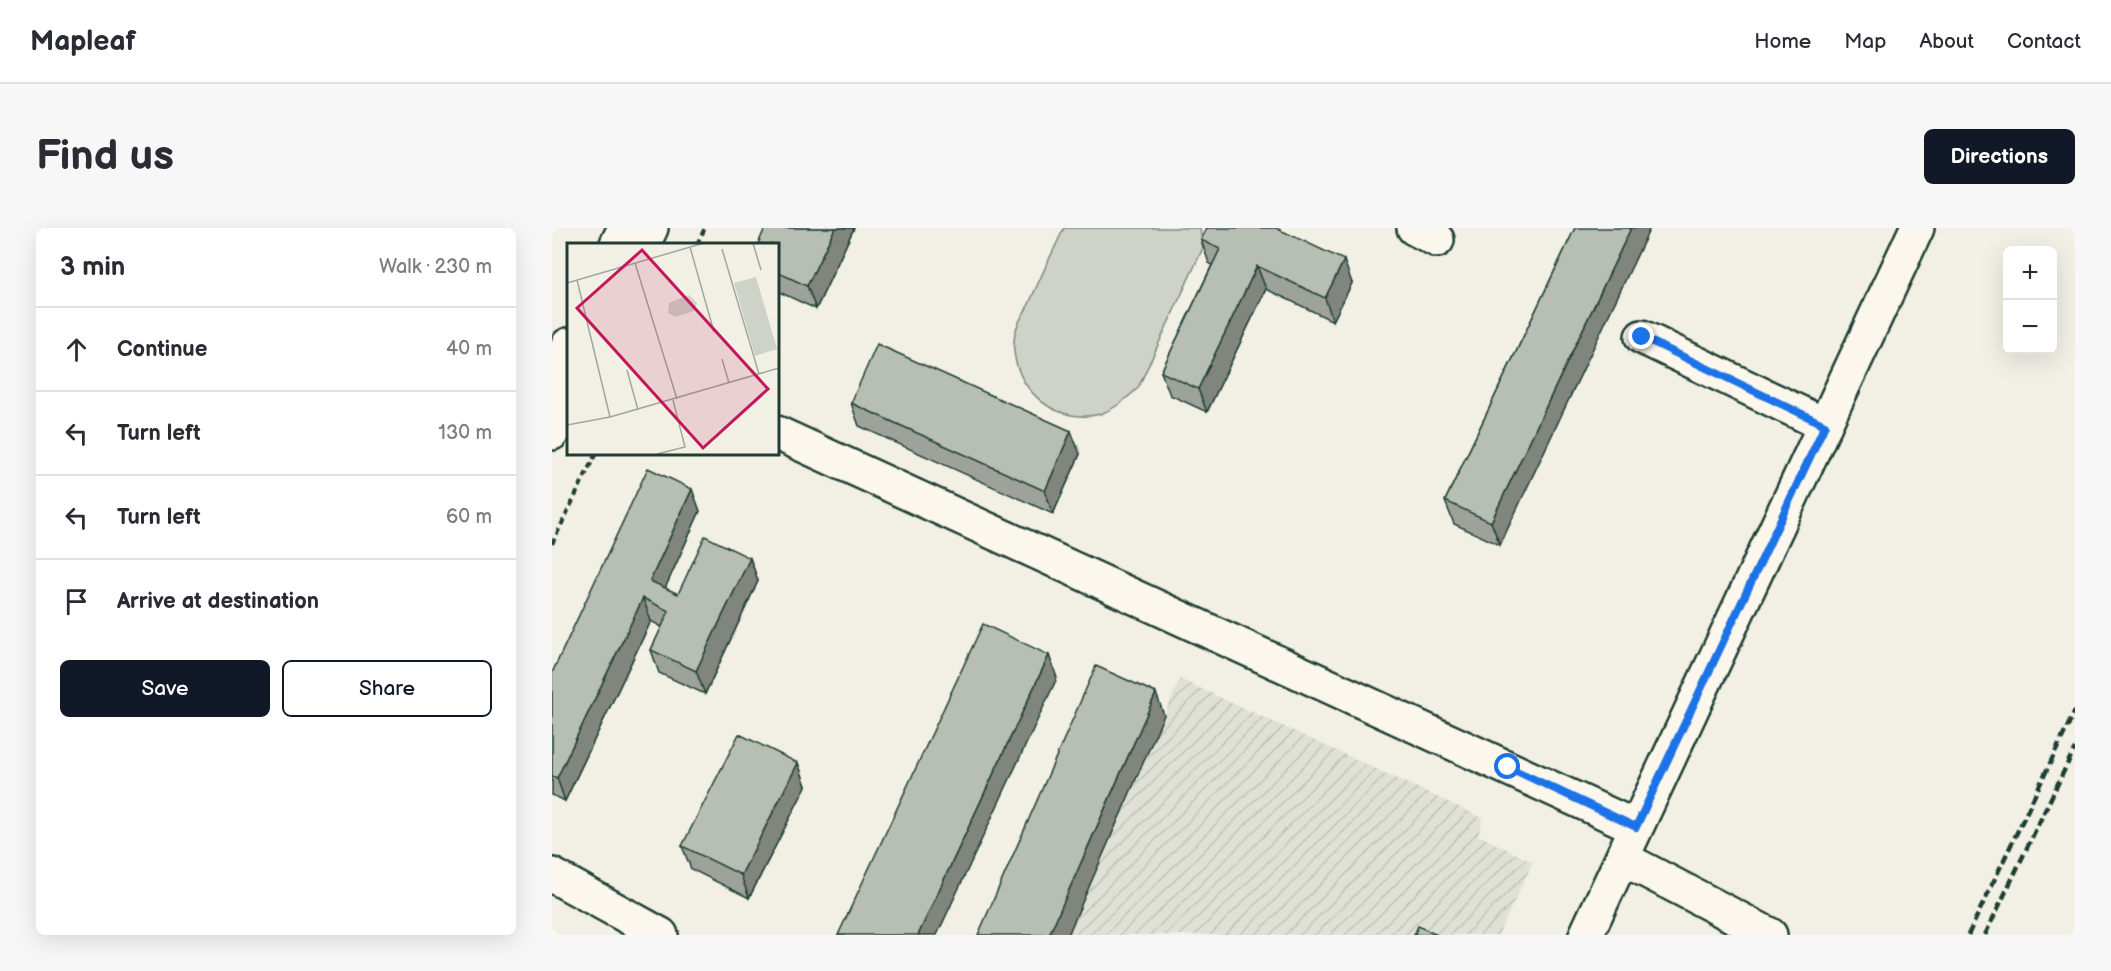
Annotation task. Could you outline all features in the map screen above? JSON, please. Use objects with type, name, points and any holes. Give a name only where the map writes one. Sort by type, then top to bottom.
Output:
[{"type":"main road","points":[[618,243],[625,228]]},
{"type":"main road","points":[[644,243],[651,228]]},
{"type":"main road","points":[[1586,935],[1917,228]]},
{"type":"main road","points":[[1642,337],[1825,425]]},
{"type":"main road","points":[[552,380],[567,347]]},
{"type":"main road","points":[[552,433],[567,401]]},
{"type":"main road","points":[[778,433],[1636,827]]},
{"type":"main road","points":[[1622,858],[1770,935]]},
{"type":"main road","points":[[552,875],[661,935]]},
{"type":"path","points":[[698,243],[705,228]]},
{"type":"path","points":[[552,544],[596,454]]},
{"type":"shaded area","points":[[1064,228],[1200,228],[1203,248],[1138,388],[1125,400],[1100,414],[1082,416],[1065,414],[1049,407],[1025,383],[1014,351],[1017,326]]},
{"type":"shaded area","points":[[1180,679],[1483,818],[1478,835],[1533,862],[1498,935],[1068,935]]},
{"type":"building","points":[[765,228],[835,228],[807,286],[778,272],[778,243],[758,243]]},
{"type":"building","points":[[1207,228],[1276,228],[1344,260],[1325,298],[1257,266],[1198,389],[1161,372],[1220,249],[1201,240]]},
{"type":"building","points":[[1575,228],[1631,228],[1491,522],[1445,501]]},
{"type":"building","points":[[877,344],[1071,431],[1045,491],[851,403]]},
{"type":"building","points":[[648,468],[692,489],[650,581],[678,594],[705,536],[750,558],[696,671],[651,650],[669,611],[643,598],[557,778],[552,776],[552,673]]},
{"type":"building","points":[[983,624],[1049,655],[918,935],[838,935]]},
{"type":"building","points":[[1096,666],[1156,693],[1049,935],[978,935]]},
{"type":"building","points":[[739,734],[798,763],[741,875],[682,846]]},
{"type":"building","points":[[1418,926],[1437,935],[1414,935]]},
{"type":"railway","points":[[1968,935],[2075,711]]},
{"type":"railway","points":[[1985,935],[2075,748]]},
{"type":"route","points":[[1508,767],[1636,827],[1825,425],[1642,337]]}]
